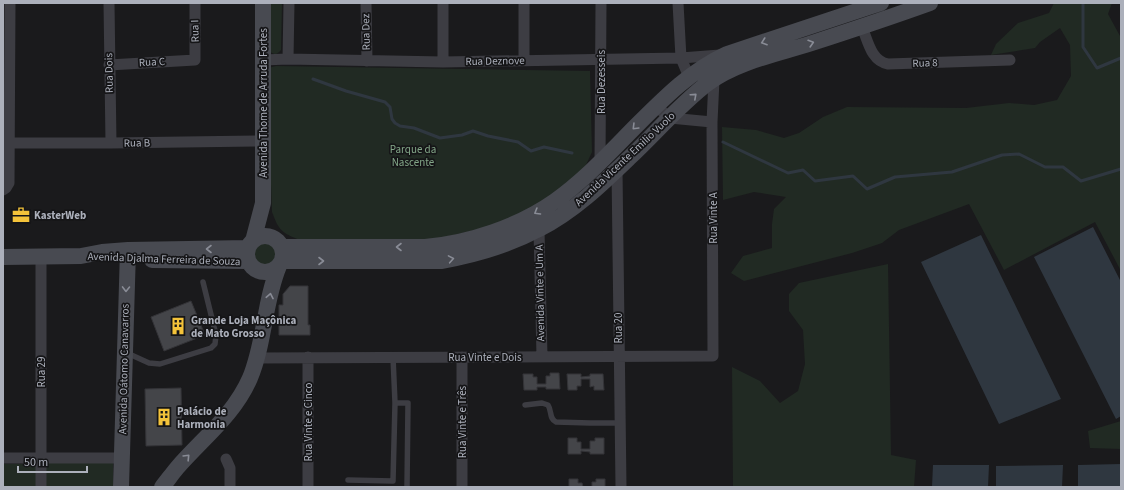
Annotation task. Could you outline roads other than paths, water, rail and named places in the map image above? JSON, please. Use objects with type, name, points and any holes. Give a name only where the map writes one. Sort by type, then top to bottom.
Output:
[{"type":"main road","name":"Avenida Thome de Arruda Fortes","points":[[250,250],[264,204],[263,3]]},
{"type":"main road","name":"Avenida Vicente Emilio Vuolo","points":[[280,253],[444,246],[489,234],[526,219],[554,202],[582,180],[656,106],[689,77],[710,62],[727,54],[855,7],[881,3]]},
{"type":"main road","name":"Avenida Vicente Emilio Vuolo","points":[[280,253],[442,261],[458,258],[506,244],[539,230],[557,219],[588,196],[670,118],[714,80],[738,66],[862,27],[930,3]]},
{"type":"main road","name":"Avenida Thome de Arruda Fortes","points":[[264,204],[280,253]]},
{"type":"main road","points":[[162,487],[177,468],[219,424],[241,395],[250,378],[257,358],[280,253],[270,237],[264,236],[250,250],[255,269],[260,272],[270,272],[280,253]]},
{"type":"main road","name":"Avenida Djalma Ferreira de Souza","points":[[3,257],[81,256],[102,252],[127,255],[250,250]]},
{"type":"main road","name":"Avenida Oátomo Canavarros","points":[[121,487],[127,255]]},
{"type":"street","points":[[3,190],[9,183],[9,143],[6,88],[10,3]]},
{"type":"street","name":"Rua Dois","points":[[109,3],[111,143]]},
{"type":"street","name":"Rua I","points":[[195,3],[195,60]]},
{"type":"street","points":[[288,59],[289,3]]},
{"type":"street","name":"Rua Dez","points":[[366,3],[367,61]]},
{"type":"street","points":[[443,3],[443,62]]},
{"type":"street","points":[[524,3],[524,60]]},
{"type":"street","name":"Rua Dezesseis","points":[[600,162],[601,3]]},
{"type":"street","points":[[678,3],[681,58],[689,77]]},
{"type":"street","name":"Rua 8","points":[[862,27],[874,57],[881,63],[1010,60]]},
{"type":"street","name":"Rua Deznove","points":[[263,60],[288,59],[443,62],[681,58],[727,54]]},
{"type":"street","name":"Rua C","points":[[109,65],[195,60]]},
{"type":"street","name":"Rua Vinte A","points":[[713,356],[712,122],[714,80]]},
{"type":"street","points":[[656,106],[670,118],[712,122]]},
{"type":"street","name":"Rua B","points":[[9,143],[264,141]]},
{"type":"street","name":"Rua 20","points":[[617,170],[618,356],[621,487]]},
{"type":"street","name":"Avenida Vinte e Um A","points":[[539,230],[542,356]]},
{"type":"street","name":"Rua 29","points":[[41,257],[41,487]]},
{"type":"street","name":"Rua Vinte e Dois","points":[[257,358],[713,356]]},
{"type":"street","name":"Rua Vinte e Três","points":[[462,357],[462,487]]},
{"type":"street","name":"Rua Vinte e Cinco","points":[[308,358],[308,487]]},
{"type":"street","points":[[3,458],[122,458]]},
{"type":"street","points":[[226,459],[230,468],[230,487]]},
{"type":"lane","points":[[125,353],[148,363],[160,364],[211,348],[215,344],[216,335],[203,282]]},
{"type":"lane","points":[[348,480],[392,480],[395,403],[393,357]]},
{"type":"lane","points":[[395,403],[408,403],[407,487]]},
{"type":"lane","points":[[525,404],[542,403],[548,405],[551,409],[551,418],[556,422],[619,423]]},
{"type":"waterway","points":[[1083,3],[1083,47],[1097,68],[1121,58]]},
{"type":"waterway","points":[[313,79],[346,91],[385,102],[390,107],[392,119],[395,123],[400,126],[414,128],[440,138],[462,135],[473,131],[488,136],[518,142],[531,151],[544,147],[572,153]]},
{"type":"waterway","points":[[723,142],[788,173],[803,170],[815,181],[853,176],[867,189],[895,177],[952,172],[1002,155],[1019,154],[1045,167],[1063,167],[1081,181],[1121,169]]},
{"type":"place","name":"KasterWeb","points":[[21,215]]},
{"type":"place","name":"Grande Loja Maçônica de Mato Grosso","points":[[178,326]]},
{"type":"place","name":"Palácio de Harmonia","points":[[164,417]]},
{"type":"park label","name":"Parque da Nascente","points":[[413,155]]}]
